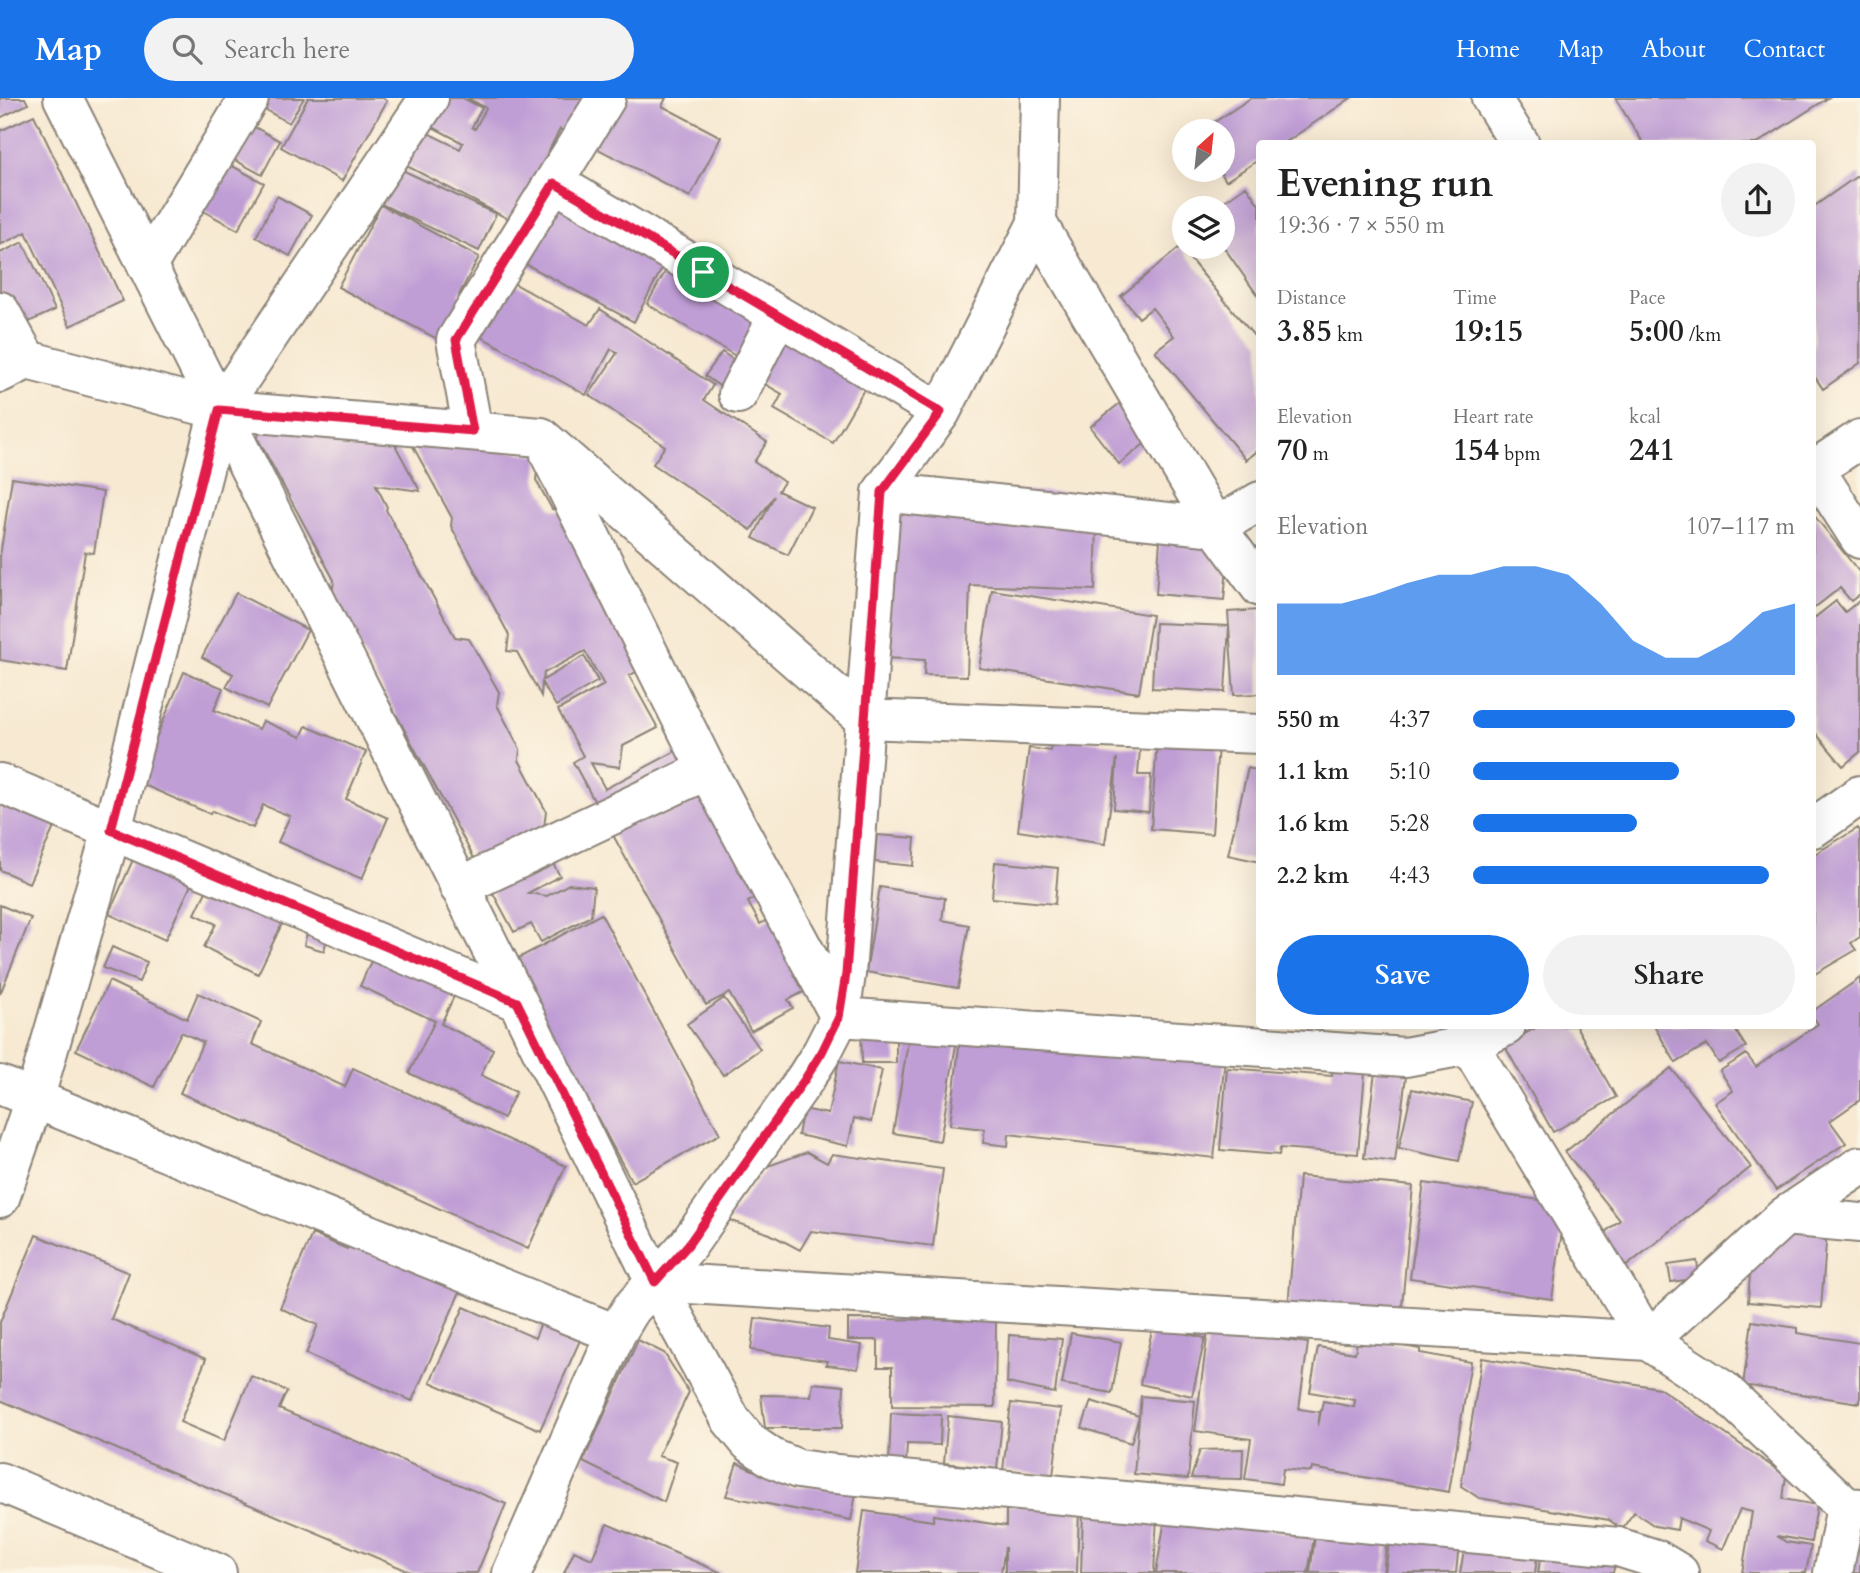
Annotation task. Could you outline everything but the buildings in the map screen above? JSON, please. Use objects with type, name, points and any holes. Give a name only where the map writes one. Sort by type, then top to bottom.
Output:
[{"type":"street","points":[[63,98],[655,1282],[731,1420],[749,1441],[772,1458],[798,1469],[826,1473],[1618,1547],[1656,1559],[1679,1573]]},
{"type":"street","points":[[147,266],[249,98]]},
{"type":"street","points":[[0,1198],[17,1092],[111,830],[219,410],[429,98]]},
{"type":"street","points":[[473,431],[456,340],[606,98]]},
{"type":"street","points":[[512,1573],[615,1334],[631,1310],[688,1245],[805,1079],[839,1017],[846,974],[882,492],[941,412],[1037,223],[1040,98]]},
{"type":"street","points":[[1491,98],[1517,140]]},
{"type":"street","points":[[554,183],[941,412]]},
{"type":"street","points":[[1037,223],[1216,527],[1256,582]]},
{"type":"street","points":[[0,311],[13,366],[219,410],[541,437],[864,719],[1256,734]]},
{"type":"street","points":[[738,394],[777,317]]},
{"type":"street","points":[[541,437],[708,770],[839,1017]]},
{"type":"street","points":[[1816,467],[1860,439]]},
{"type":"street","points":[[1816,471],[1860,539]]},
{"type":"street","points":[[882,492],[1216,527],[1256,503]]},
{"type":"street","points":[[459,887],[708,770]]},
{"type":"street","points":[[0,783],[517,1002]]},
{"type":"street","points":[[1816,826],[1860,795]]},
{"type":"street","points":[[839,1017],[1405,1056],[1466,1035],[1493,1029]]},
{"type":"street","points":[[1466,1035],[1648,1341],[1723,1390],[1853,1508],[1833,1573]]},
{"type":"street","points":[[17,1092],[615,1334]]},
{"type":"street","points":[[655,1282],[1648,1341],[1786,1216],[1860,1166]]},
{"type":"street","points":[[1786,1216],[1860,1223]]},
{"type":"street","points":[[0,1482],[217,1573]]},
{"type":"route","points":[[554,183],[703,272],[941,412],[882,492],[846,974],[839,1017],[805,1079],[688,1245],[655,1282],[517,1002],[111,830],[219,410],[473,431],[456,340],[554,183]]}]
